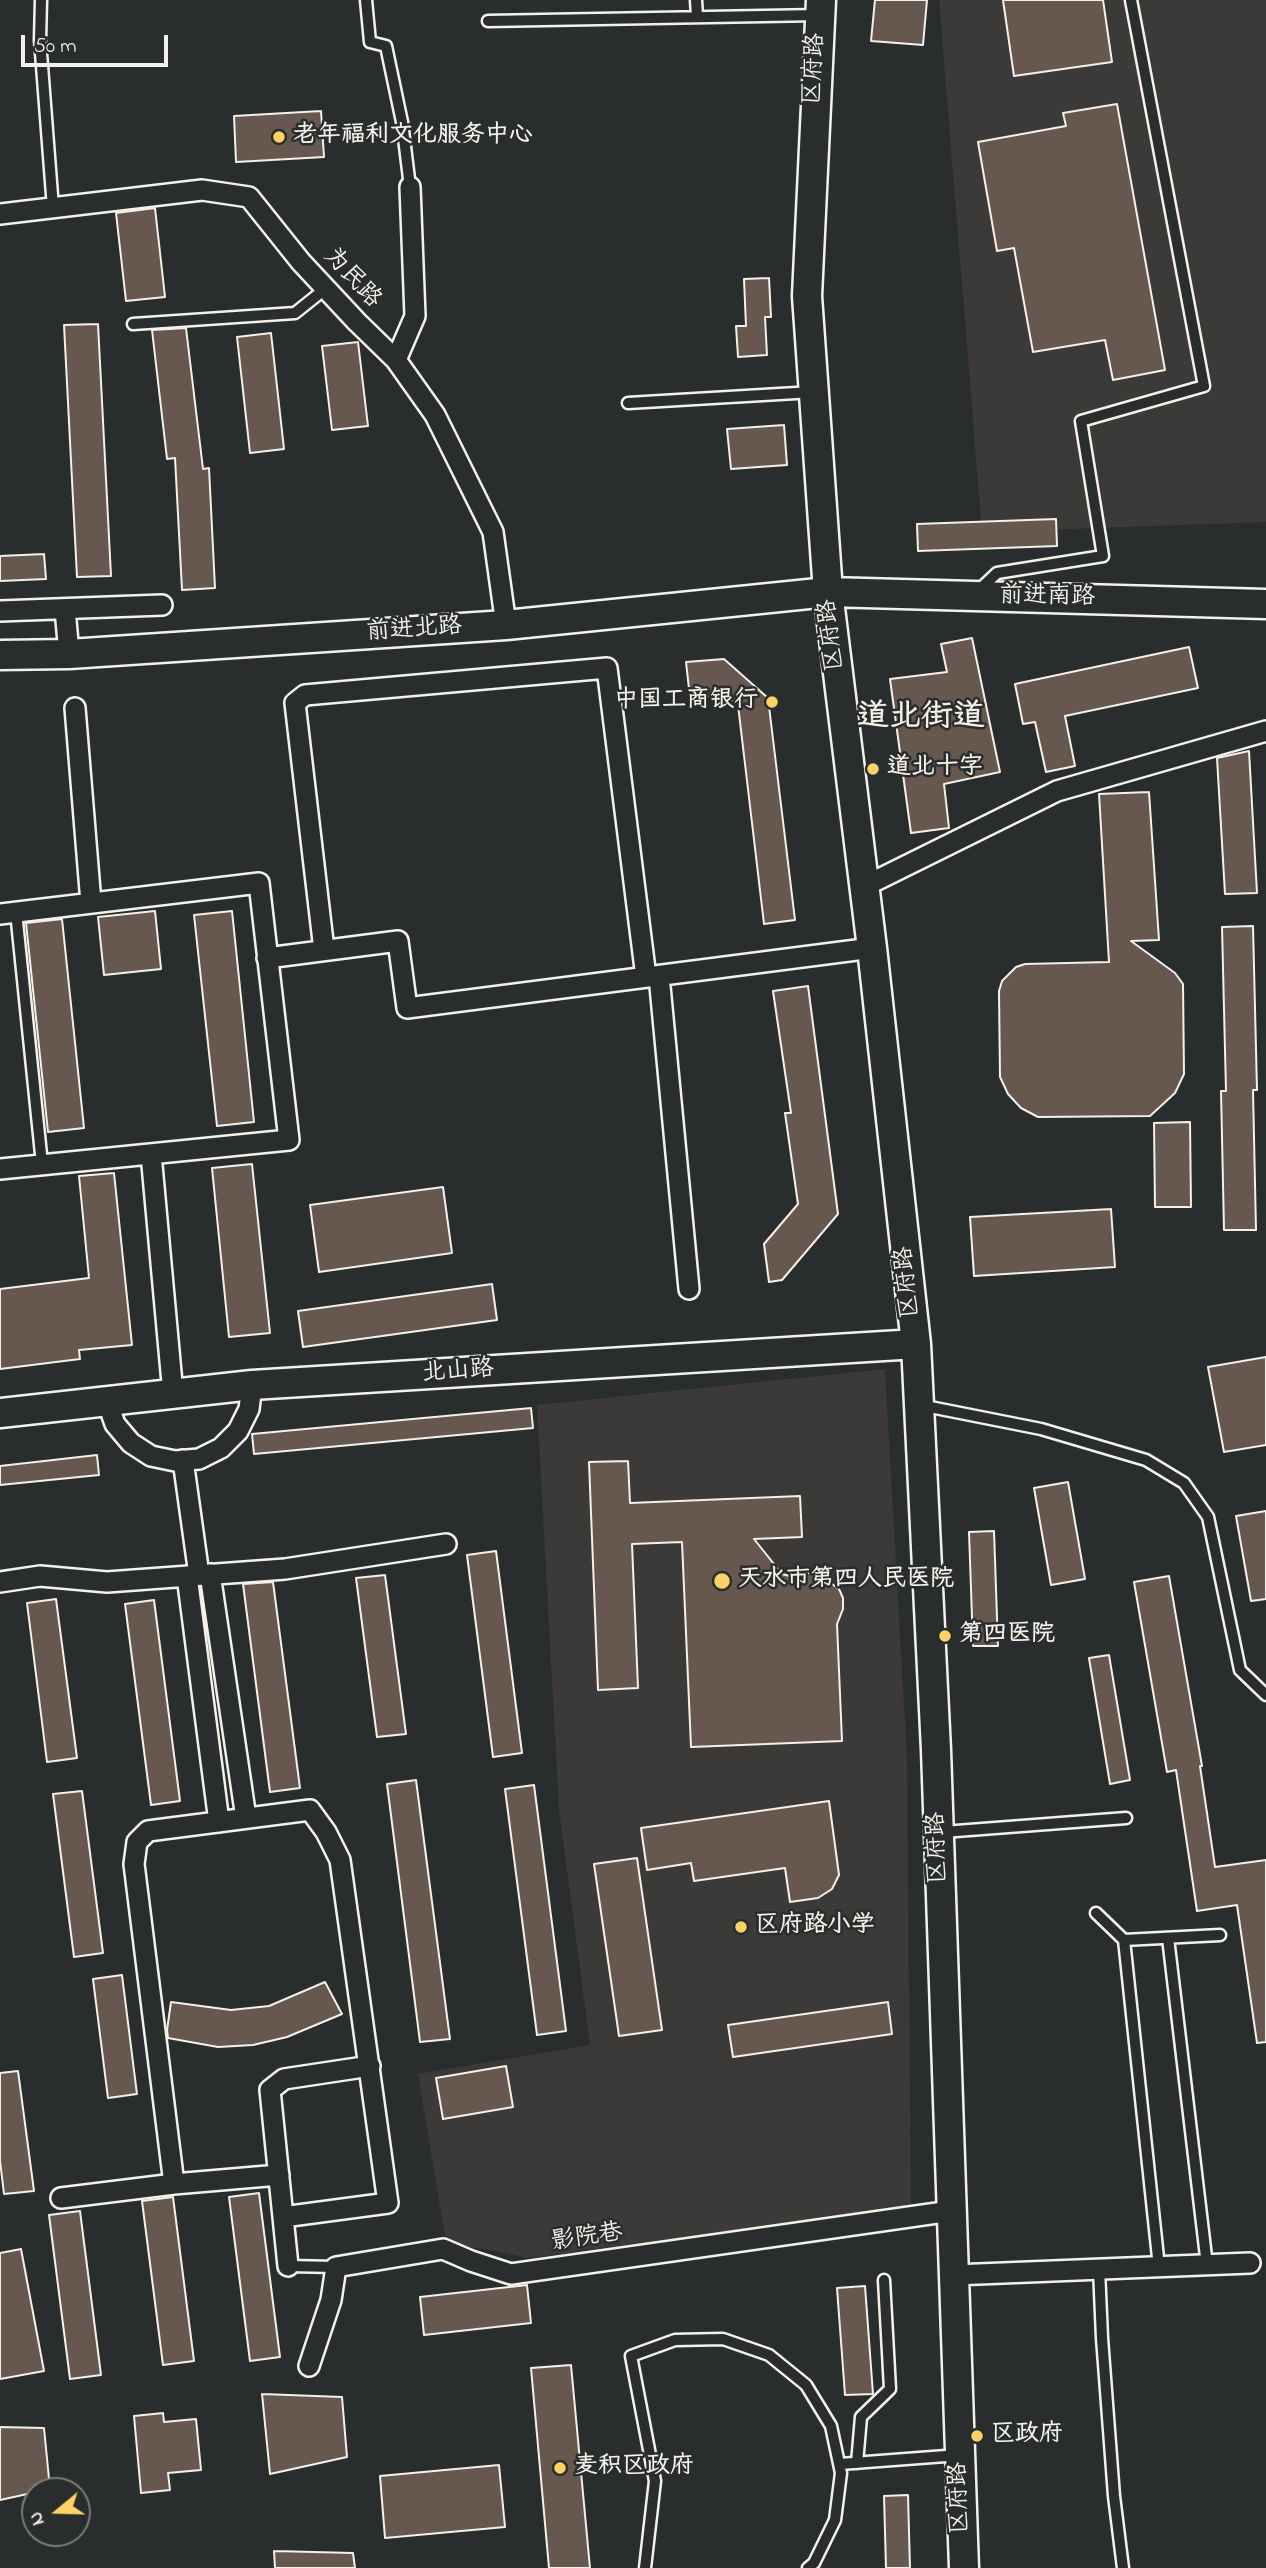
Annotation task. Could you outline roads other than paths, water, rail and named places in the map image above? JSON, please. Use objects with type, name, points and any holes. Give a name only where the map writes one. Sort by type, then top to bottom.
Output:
[{"type":"main road","name":"区府路","points":[[820,7],[807,296],[828,592],[865,886],[916,1344],[939,1833],[964,2568]]},
{"type":"main road","name":"前进南路","points":[[828,592],[1266,604]]},
{"type":"main road","name":"前进北路","points":[[0,655],[69,654],[506,625],[828,592]]},
{"type":"main road","name":"北山路","points":[[0,1413],[252,1385],[916,1344]]},
{"type":"street","points":[[396,360],[415,316],[410,187]]},
{"type":"street","name":"为民路","points":[[0,214],[202,190],[249,197],[301,262],[396,360],[435,415],[493,532],[506,625]]},
{"type":"street","points":[[0,611],[162,606]]},
{"type":"street","points":[[65,609],[69,654]]},
{"type":"street","points":[[324,950],[295,703],[305,695],[607,668],[653,976],[689,1289]]},
{"type":"street","points":[[75,708],[91,903]]},
{"type":"street","points":[[865,886],[1057,791],[1266,731]]},
{"type":"street","points":[[0,1169],[289,1140],[259,883],[8,913]]},
{"type":"street","points":[[267,958],[398,941],[407,1008],[872,948]]},
{"type":"street","points":[[151,1154],[173,1394]]},
{"type":"street","points":[[107,1401],[115,1424],[131,1443],[151,1456],[175,1461],[199,1458],[221,1448],[238,1431],[249,1409],[252,1385]]},
{"type":"street","points":[[183,1460],[199,1575],[246,1818]]},
{"type":"street","points":[[0,1582],[40,1576],[107,1582],[285,1569],[446,1544]]},
{"type":"street","points":[[199,1575],[219,1822]]},
{"type":"street","points":[[173,2184],[134,1864],[137,1842],[148,1831],[310,1810],[326,1832],[340,1860],[388,2203],[283,2217]]},
{"type":"street","points":[[288,2266],[270,2090],[284,2079],[370,2066]]},
{"type":"street","points":[[61,2198],[173,2184],[279,2175]]},
{"type":"street","name":"影院巷","points":[[336,2267],[443,2249],[511,2274],[951,2211]]},
{"type":"street","points":[[954,2275],[1250,2263]]},
{"type":"street","points":[[309,2365],[331,2300],[336,2267]]},
{"type":"lane","points":[[41,0],[40,40],[53,208]]},
{"type":"lane","points":[[366,0],[370,41],[386,46],[402,122],[410,187]]},
{"type":"lane","points":[[696,0],[697,17]]},
{"type":"lane","points":[[972,596],[997,573],[1103,556],[1081,421],[1204,386],[1131,0]]},
{"type":"lane","points":[[488,21],[697,17],[820,7]]},
{"type":"lane","points":[[133,324],[295,313],[326,289]]},
{"type":"lane","points":[[628,403],[813,391]]},
{"type":"lane","points":[[8,913],[42,1164]]},
{"type":"lane","points":[[919,1405],[1041,1429],[1133,1456],[1146,1460],[1184,1483],[1209,1517],[1240,1670],[1266,1695]]},
{"type":"lane","points":[[939,1833],[1126,1818]]},
{"type":"lane","points":[[1096,1913],[1124,1940],[1159,2267]]},
{"type":"lane","points":[[1124,1940],[1220,1935]]},
{"type":"lane","points":[[1168,1938],[1207,2265]]},
{"type":"lane","points":[[288,2266],[336,2267]]},
{"type":"lane","points":[[1099,2269],[1101,2339],[1114,2496],[1124,2568]]},
{"type":"lane","points":[[858,2463],[861,2417],[890,2389],[884,2280]]},
{"type":"lane","points":[[645,2568],[655,2481],[631,2356],[676,2340],[699,2339],[723,2339],[769,2355],[806,2385],[831,2426],[841,2473],[835,2520],[814,2563],[808,2568]]},
{"type":"lane","points":[[840,2465],[960,2455]]},
{"type":"place","name":"老年福利文化服务中心","points":[[279,137]]},
{"type":"place","name":"中国工商银行","points":[[772,702]]},
{"type":"place","name":"道北十字","points":[[873,769]]},
{"type":"place","name":"天水市第四人民医院","points":[[722,1581]]},
{"type":"place","name":"第四医院","points":[[945,1636]]},
{"type":"place","name":"区府路小学","points":[[741,1927]]},
{"type":"place","name":"区政府","points":[[977,2436]]},
{"type":"place","name":"麦积区政府","points":[[560,2468]]},
{"type":"district","name":"道北街道","points":[[921,720]]}]
